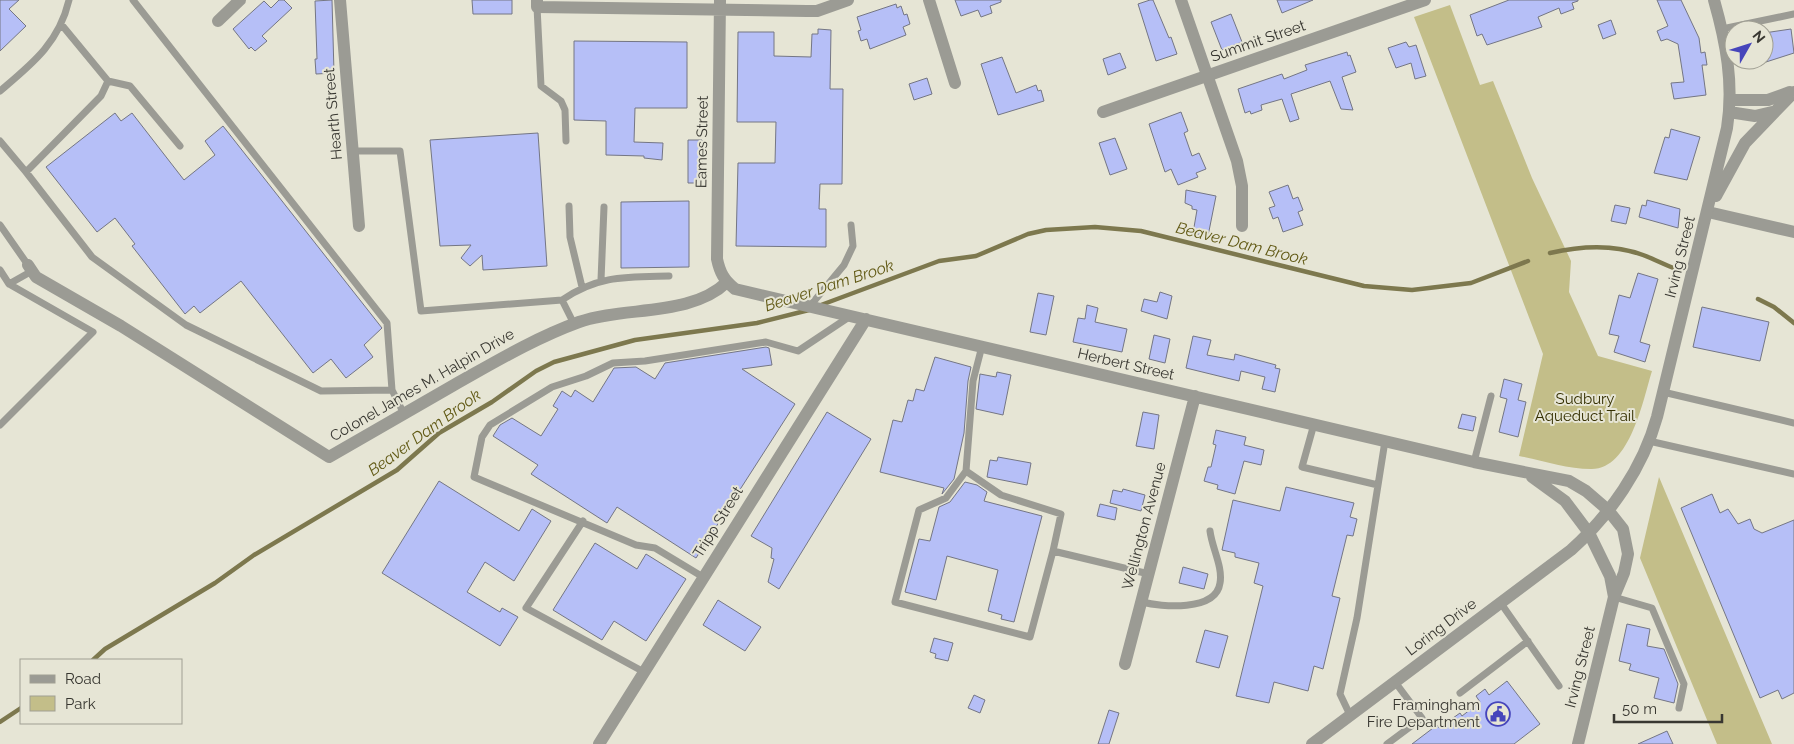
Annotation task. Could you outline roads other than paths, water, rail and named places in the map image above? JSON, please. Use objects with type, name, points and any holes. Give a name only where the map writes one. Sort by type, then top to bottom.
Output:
[{"type":"street","points":[[218,22],[240,0]]},
{"type":"street","name":"Hearth Street","points":[[340,0],[358,226]]},
{"type":"street","points":[[537,3],[720,6],[812,11],[848,0]]},
{"type":"street","points":[[929,0],[955,83]]},
{"type":"street","points":[[1181,0],[1209,75],[1240,177],[1244,206],[1242,226]]},
{"type":"street","name":"Summit Street","points":[[1102,112],[1425,0]]},
{"type":"street","name":"Irving Street","points":[[1614,597],[1610,576],[1589,533],[1608,510],[1635,471],[1649,441],[1708,212],[1730,106],[1729,67],[1714,0]]},
{"type":"street","name":"Eames Street","points":[[720,6],[717,259],[720,272],[727,282]]},
{"type":"street","points":[[1730,106],[1768,100],[1794,91]]},
{"type":"street","points":[[1794,91],[1746,143],[1708,212],[1794,232]]},
{"type":"street","points":[[1730,106],[1755,116],[1775,111]]},
{"type":"street","name":"Colonel James M. Halpin Drive","points":[[30,268],[36,277],[121,326],[330,456],[511,352],[574,324],[613,315],[692,302],[718,291],[727,282]]},
{"type":"street","name":"Herbert Street","points":[[727,282],[735,289],[1575,484],[1608,510]]},
{"type":"street","name":"Tripp Street","points":[[599,744],[866,319]]},
{"type":"street","name":"Wellington Avenue","points":[[1125,664],[1195,396]]},
{"type":"street","name":"Herbert Street","points":[[1521,472],[1537,480],[1558,495],[1576,514],[1589,533]]},
{"type":"street","name":"Irving Street","points":[[1578,744],[1614,597],[1626,566],[1628,547],[1620,523],[1608,510]]},
{"type":"street","name":"Loring Drive","points":[[1312,744],[1566,554],[1589,533]]},
{"type":"lane","points":[[0,91],[51,44],[61,24],[69,0]]},
{"type":"lane","points":[[134,0],[387,323],[392,390],[404,414]]},
{"type":"lane","points":[[537,3],[541,86],[561,101],[565,110],[566,141]]},
{"type":"lane","points":[[1722,29],[1794,14]]},
{"type":"lane","points":[[61,24],[108,81],[130,86],[180,146]]},
{"type":"lane","points":[[26,172],[101,96],[108,81]]},
{"type":"lane","points":[[0,141],[92,257],[186,325],[321,391],[392,390]]},
{"type":"lane","points":[[352,151],[400,151],[420,311],[562,300],[582,287],[601,280],[670,276]]},
{"type":"lane","points":[[569,206],[570,237],[582,287]]},
{"type":"lane","points":[[601,280],[604,207]]},
{"type":"lane","points":[[810,306],[844,265],[853,246],[851,224]]},
{"type":"lane","points":[[0,225],[30,268],[9,284]]},
{"type":"lane","points":[[0,270],[9,284],[92,332],[0,425]]},
{"type":"lane","points":[[562,300],[574,324]]},
{"type":"lane","points":[[703,578],[655,548],[636,545],[474,477],[482,437],[490,425],[552,387],[586,376],[613,364],[645,361],[766,342],[798,352],[851,315]]},
{"type":"lane","points":[[966,471],[1001,495],[1061,514],[1030,637],[895,602],[919,510],[946,498],[966,471],[973,381],[982,346]]},
{"type":"lane","points":[[1663,392],[1794,423]]},
{"type":"lane","points":[[1474,462],[1491,396]]},
{"type":"lane","points":[[1314,424],[1302,467],[1378,485]]},
{"type":"lane","points":[[1350,715],[1340,694],[1357,618],[1385,440]]},
{"type":"lane","points":[[1649,441],[1794,474]]},
{"type":"lane","points":[[582,521],[526,608],[644,672]]},
{"type":"lane","points":[[1142,602],[1156,606],[1178,606],[1196,604],[1213,597],[1220,584],[1219,565],[1211,546],[1210,531]]},
{"type":"lane","points":[[1053,551],[1149,574]]},
{"type":"lane","points":[[1614,597],[1652,608],[1684,684],[1679,708]]},
{"type":"lane","points":[[1500,602],[1559,686]]},
{"type":"lane","points":[[1460,693],[1528,641]]},
{"type":"lane","points":[[1387,744],[1422,718],[1395,682]]},
{"type":"waterway","name":"Beaver Dam Brook","points":[[821,305],[939,261],[976,256],[1028,234],[1046,230],[1095,227],[1141,231],[1364,286],[1412,290],[1471,283],[1528,261]]},
{"type":"waterway","name":"Beaver Dam Brook","points":[[1550,253],[1597,247],[1620,249],[1632,251],[1676,269]]},
{"type":"waterway","name":"Beaver Dam Brook","points":[[1758,299],[1774,307],[1794,323]]},
{"type":"waterway","name":"Beaver Dam Brook","points":[[94,659],[105,649],[215,583],[254,555],[397,470],[439,433],[492,402],[536,371],[554,362],[635,340],[757,323],[809,310]]},
{"type":"waterway","name":"Beaver Dam Brook","points":[[0,722],[20,709]]},
{"type":"place","name":"Framingham Fire Department","points":[[1498,714]]},
{"type":"park label","name":"Sudbury Aqueduct Trail","points":[[1585,408]]}]
